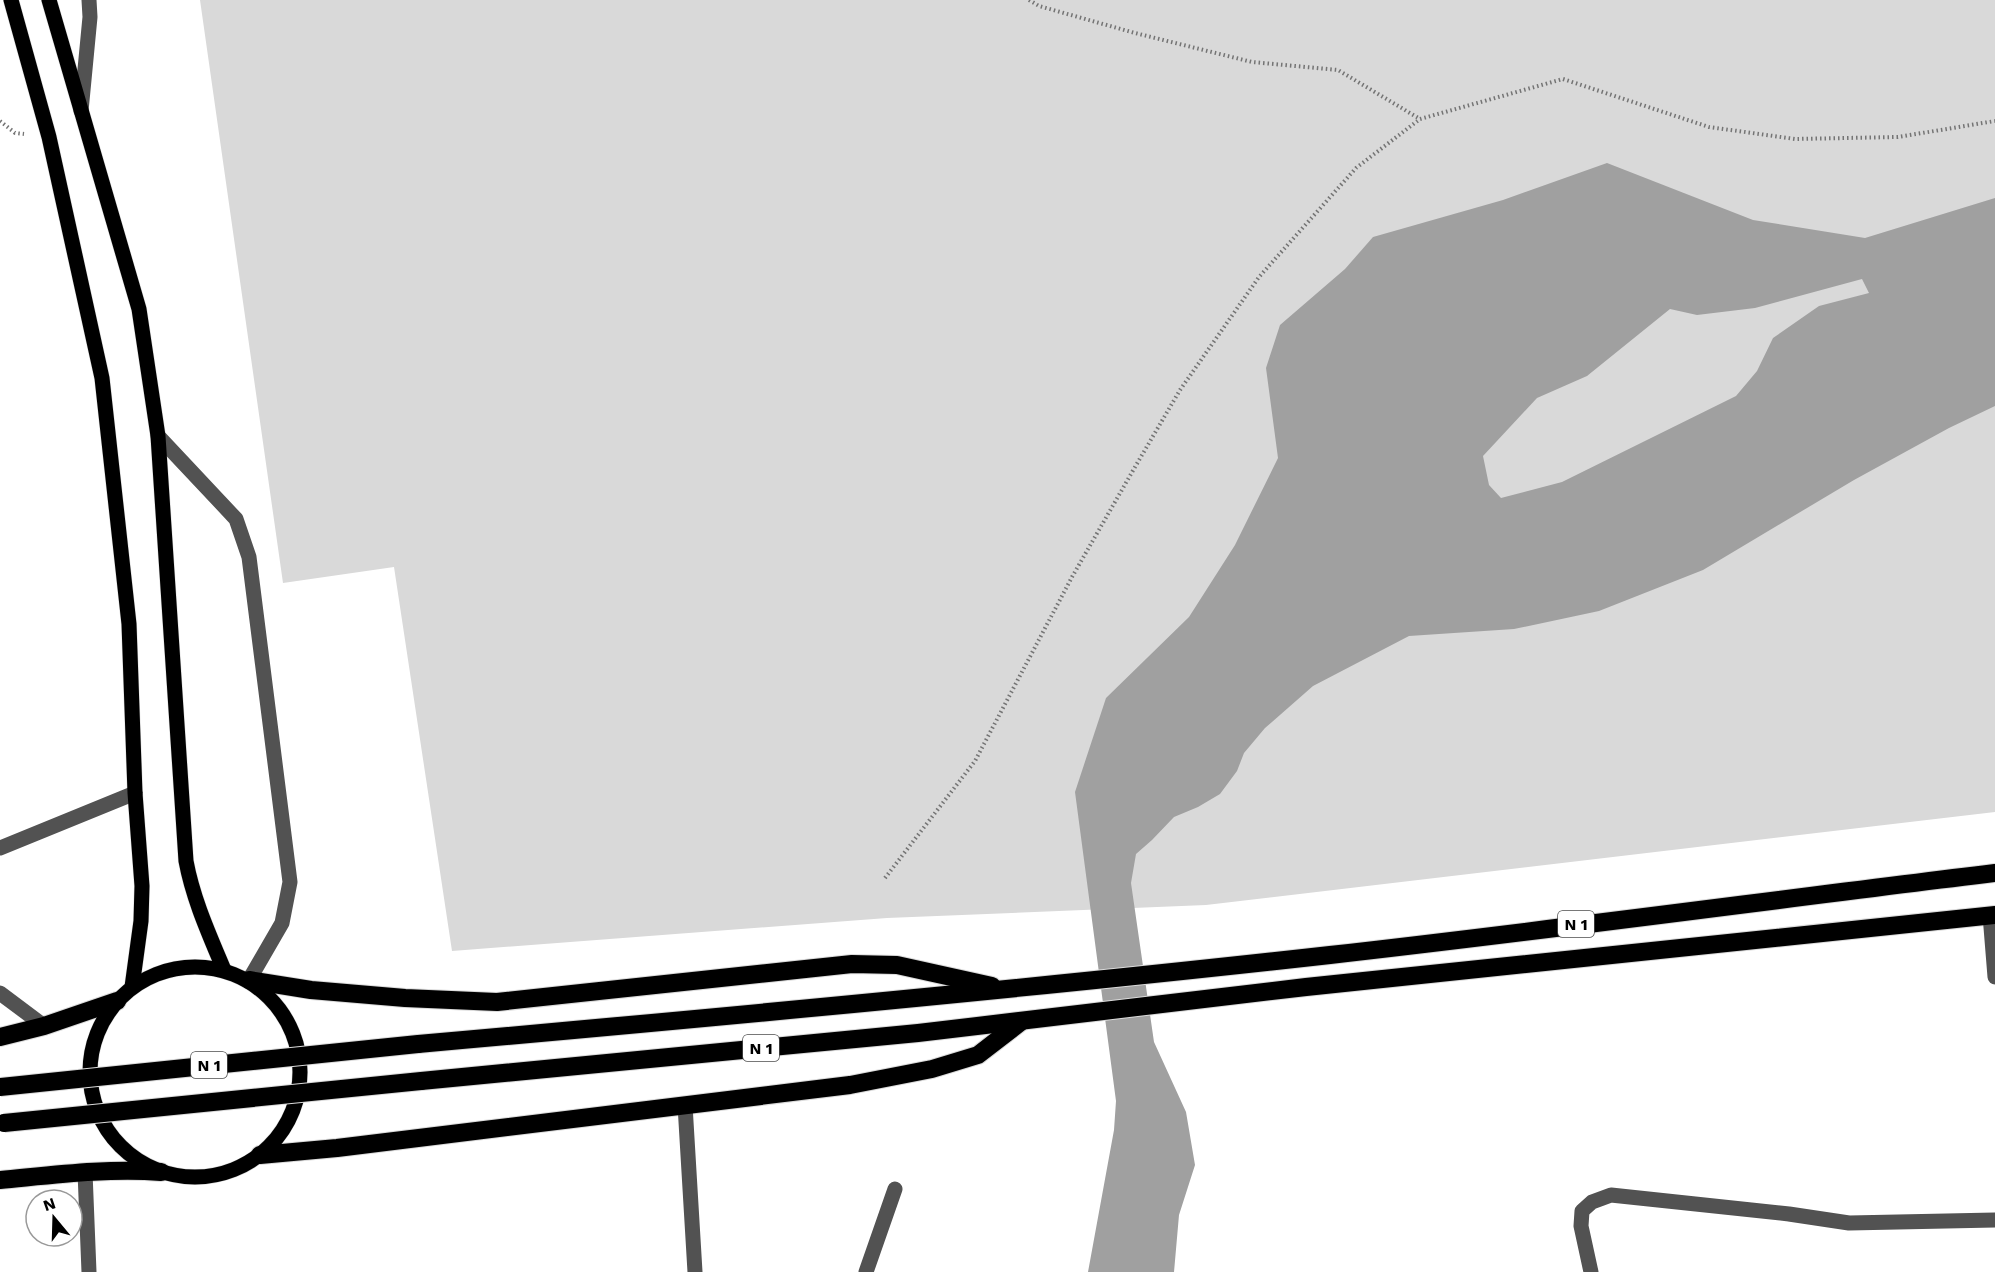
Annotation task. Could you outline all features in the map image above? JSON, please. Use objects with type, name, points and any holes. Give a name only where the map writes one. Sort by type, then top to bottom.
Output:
[{"type":"highway","name":"N 1","points":[[0,1087],[418,1044],[1094,981],[1344,953],[1995,873]]},
{"type":"highway","name":"N 1","points":[[2,1124],[918,1033],[1371,980],[1992,915]]},
{"type":"highway","points":[[249,980],[311,990],[405,998],[497,1002],[852,964],[897,965],[1005,989]]},
{"type":"highway","points":[[0,1037],[44,1026],[117,1001]]},
{"type":"highway","points":[[260,1155],[337,1148],[850,1085],[932,1069],[978,1055],[1025,1020]]},
{"type":"highway","points":[[0,1180],[85,1172],[131,1170],[161,1172]]},
{"type":"main road","points":[[11,0],[49,137],[102,378],[129,624],[135,793],[142,886],[141,921],[132,987]]},
{"type":"main road","points":[[49,0],[139,309],[158,436],[186,861],[190,885],[224,970]]},
{"type":"main road","points":[[192,966],[224,970],[249,980],[275,1002],[287,1021],[293,1031],[301,1064],[298,1098],[284,1130],[260,1155],[230,1172],[195,1178],[161,1172],[131,1156],[107,1130],[93,1099],[89,1064],[98,1030],[117,1001],[132,987],[160,972],[192,966]]},
{"type":"street","points":[[81,111],[90,17],[89,0]]},
{"type":"street","points":[[158,436],[236,519],[249,557],[290,882],[282,923],[249,980]]},
{"type":"street","points":[[0,848],[135,793]]},
{"type":"street","points":[[1992,915],[1995,977]]},
{"type":"street","points":[[0,993],[44,1026]]},
{"type":"street","points":[[685,1105],[695,1272]]},
{"type":"street","points":[[85,1172],[89,1272]]},
{"type":"street","points":[[866,1272],[895,1189]]},
{"type":"street","points":[[1592,1272],[1581,1226],[1582,1210],[1592,1202],[1611,1195],[1789,1214],[1849,1223],[1995,1220]]},
{"type":"path","points":[[1029,0],[1039,6],[1092,21],[1252,62],[1338,70],[1420,119]]},
{"type":"path","points":[[885,878],[975,761],[1072,577],[1180,390],[1259,277],[1356,168],[1420,119],[1563,79],[1709,126],[1796,139],[1898,137],[1995,121]]},
{"type":"shaded area","points":[[200,0],[1995,0],[1995,812],[1206,905],[887,918],[452,951],[394,567],[283,583]]},
{"type":"shaded area","points":[[1607,163],[1753,220],[1865,238],[1995,198],[1995,406],[1949,428],[1854,480],[1703,570],[1599,611],[1514,629],[1409,636],[1313,686],[1265,728],[1244,753],[1237,771],[1220,794],[1174,817],[1136,854],[1131,883],[1154,1042],[1186,1112],[1195,1165],[1179,1215],[1174,1272],[1088,1272],[1114,1130],[1116,1101],[1075,792],[1106,698],[1189,617],[1235,545],[1278,458],[1266,368],[1280,325],[1345,269],[1373,237],[1503,200]],"holes":[[[1862,279],[1869,293],[1819,306],[1773,338],[1757,371],[1736,396],[1562,482],[1501,498],[1489,485],[1483,456],[1537,398],[1587,376],[1670,309],[1697,315],[1755,308]]]}]
